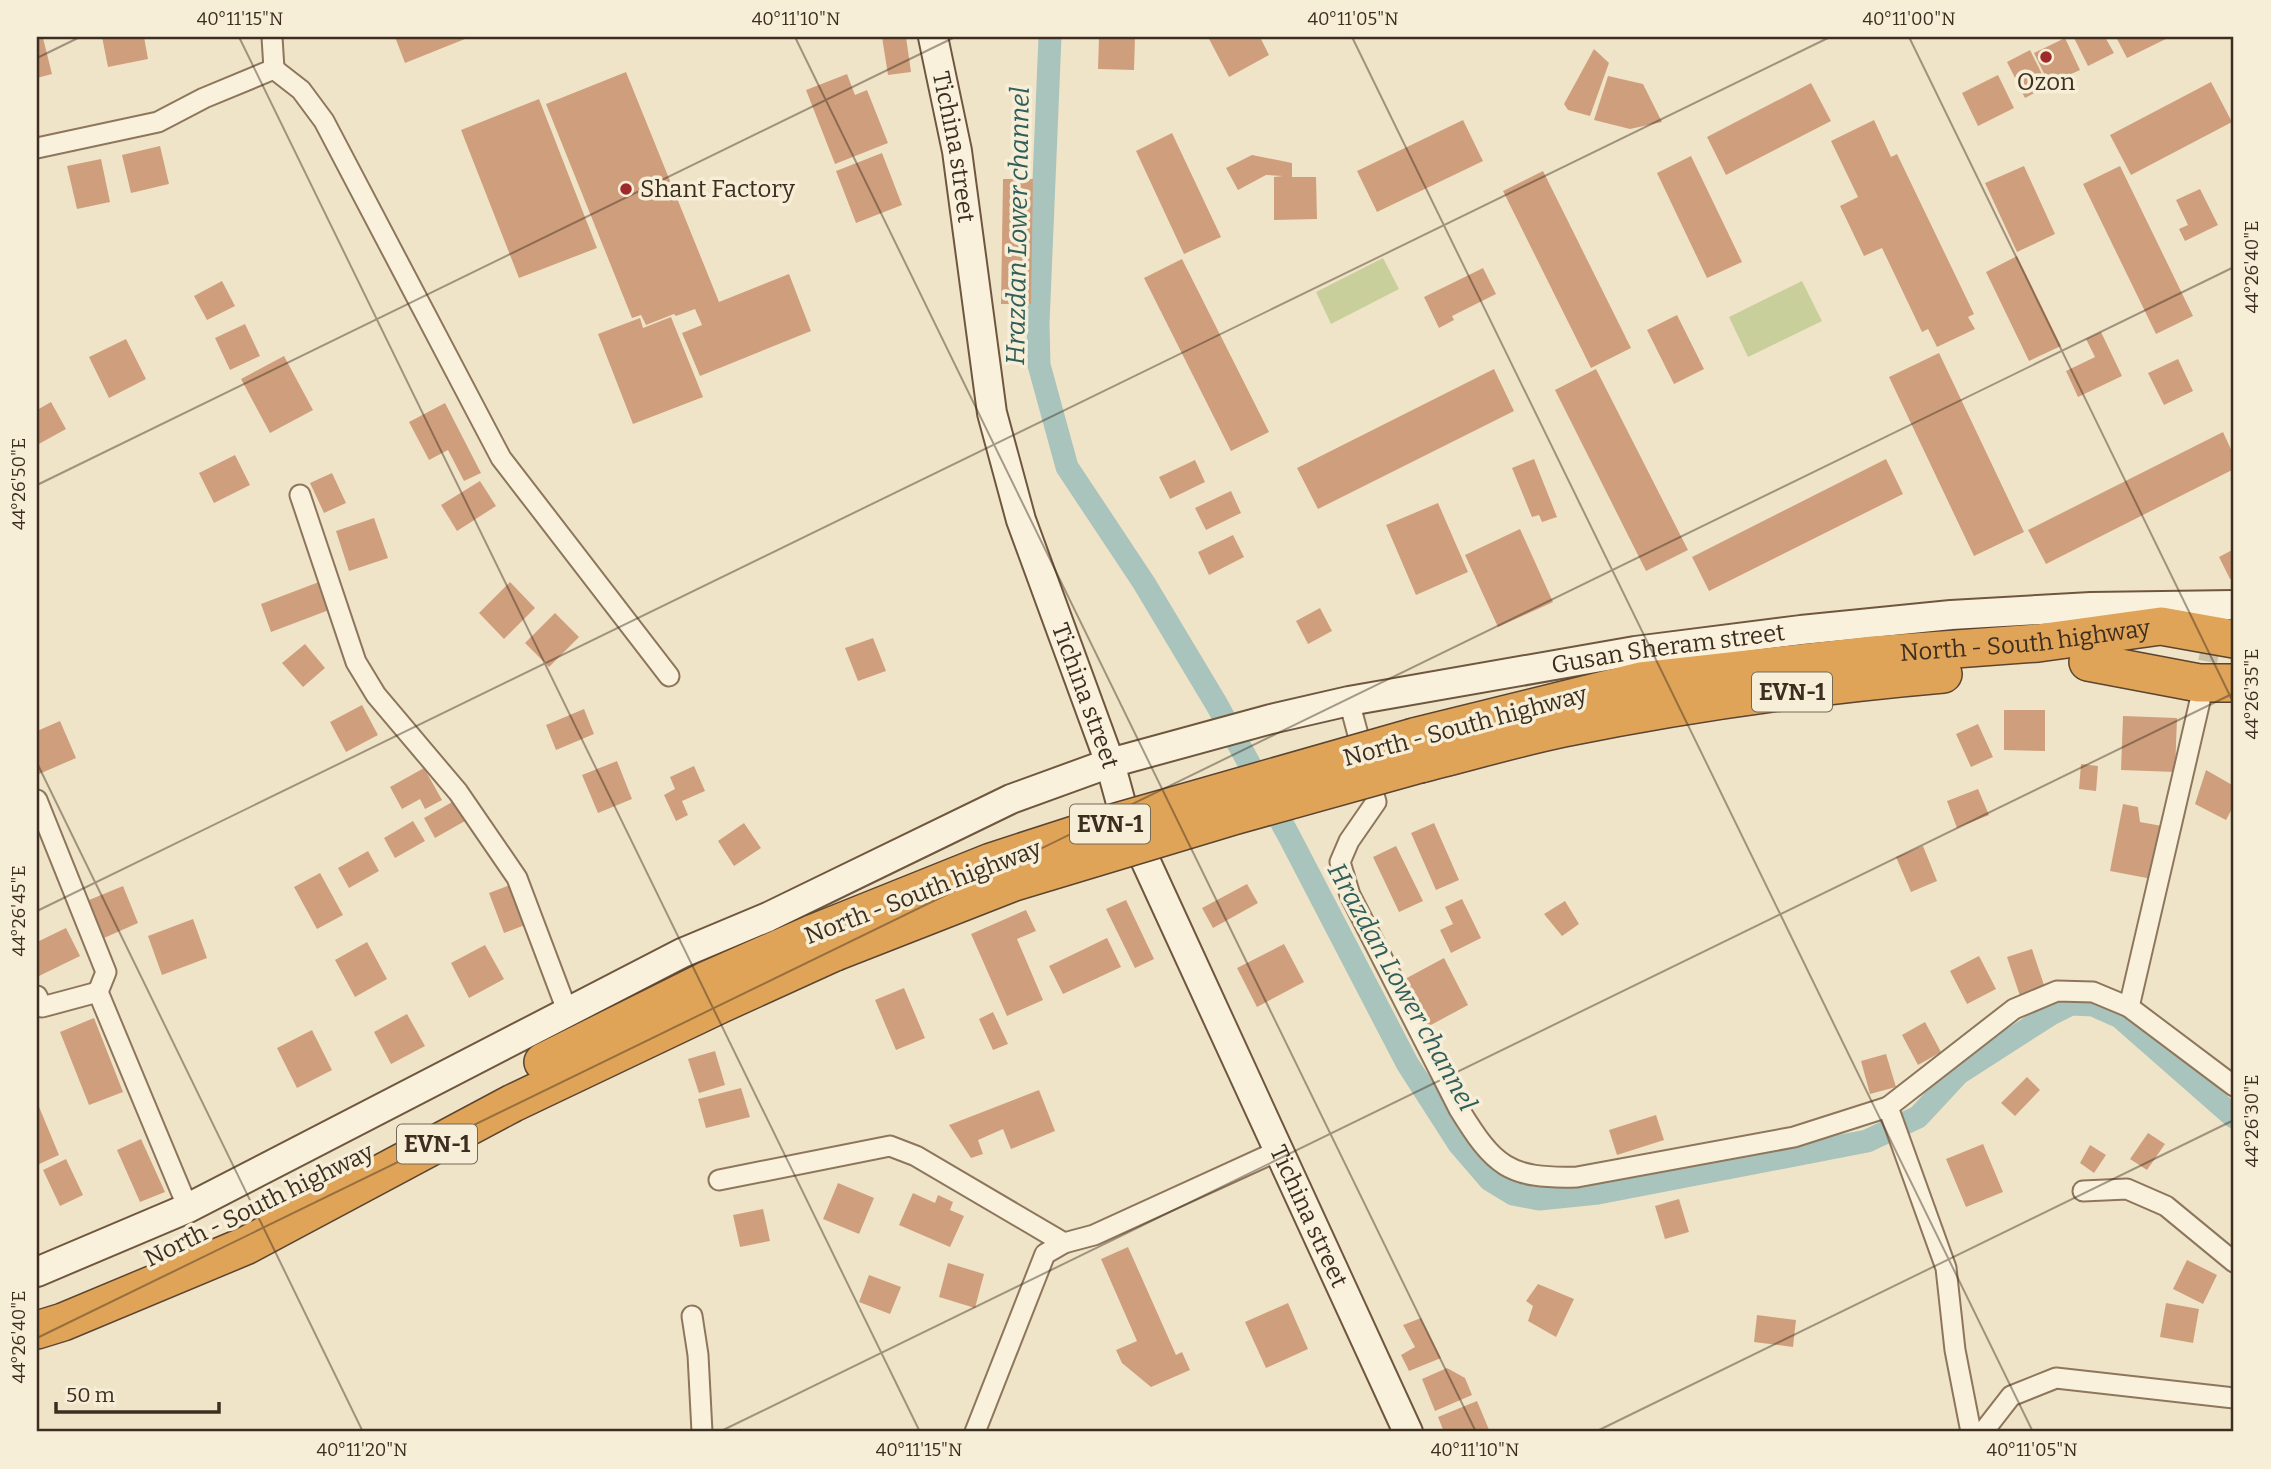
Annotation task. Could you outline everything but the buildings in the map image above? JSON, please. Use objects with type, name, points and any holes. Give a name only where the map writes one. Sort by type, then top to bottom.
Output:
[{"type":"highway","name":"North - South highway","points":[[37,1330],[245,1246],[513,1103],[723,1003],[825,943],[991,862],[1099,827],[1417,751],[1641,681],[1874,654],[2038,643],[2220,617]]},
{"type":"highway","points":[[2161,626],[2220,617]]},
{"type":"highway","name":"North - South highway","points":[[2088,662],[2161,626]]},
{"type":"highway","name":"North - South highway","points":[[1417,751],[1561,729],[1637,714],[1900,678],[2088,662],[2199,683],[2234,683]]},
{"type":"highway","name":"North - South highway","points":[[37,1303],[83,1288],[226,1227],[599,1033],[705,981],[825,943]]},
{"type":"street","points":[[272,37],[274,69],[301,90],[324,121],[501,458],[669,676]]},
{"type":"street","name":"Tichina street","points":[[933,37],[957,151],[992,413],[1021,520],[1110,763],[1124,814],[1408,1432]]},
{"type":"street","points":[[37,148],[158,122],[204,98],[274,69]]},
{"type":"street","points":[[300,495],[356,662],[376,695],[458,792],[517,878],[568,1013]]},
{"type":"street","name":"Gusan Sheram street","points":[[37,1272],[188,1208],[682,953],[768,916],[1011,799],[1110,763],[1271,719],[1349,701],[1636,651],[1801,630],[1951,615],[2091,607],[2220,617]]},
{"type":"street","points":[[1349,701],[1376,802],[1349,841],[1340,862],[1349,895],[1459,1109],[1479,1141],[1499,1163],[1522,1174],[1549,1178],[1577,1177],[1794,1137],[1890,1112],[2014,1010],[2057,991],[2093,992],[2129,1007],[2234,1086]]},
{"type":"street","points":[[2129,1007],[2200,701]]},
{"type":"street","points":[[37,800],[106,972],[98,992],[188,1208]]},
{"type":"street","points":[[37,996],[42,1007],[98,992]]},
{"type":"street","points":[[1890,1112],[1946,1268],[1955,1350],[1971,1432]]},
{"type":"street","points":[[719,1180],[890,1146],[916,1156],[1064,1243]]},
{"type":"street","points":[[975,1432],[1045,1254],[1064,1243],[1094,1235],[1280,1150]]},
{"type":"street","points":[[2083,1191],[2127,1189],[2166,1206],[2234,1262]]},
{"type":"street","points":[[692,1316],[698,1355],[702,1432]]},
{"type":"street","points":[[1983,1432],[2011,1396],[2056,1378],[2234,1398]]},
{"type":"green space","points":[[1383,258],[1399,289],[1331,324],[1316,292]]},
{"type":"green space","points":[[1802,281],[1822,321],[1748,357],[1729,317]]},
{"type":"waterway","name":"Hrazdan Lower channel","points":[[1050,37],[1038,324],[1039,365],[1067,467],[1144,583],[1217,705],[1289,836],[1407,1063],[1459,1144],[1490,1180],[1513,1194],[1539,1199],[1598,1193],[1867,1141],[1918,1117],[1959,1073],[2071,1004],[2093,1005],[2120,1017],[2234,1117]]},
{"type":"tunnel","points":[[2202,690],[2214,630]]},
{"type":"place","name":"Ozon","points":[[2046,57]]},
{"type":"place","name":"Shant Factory","points":[[626,189]]}]
